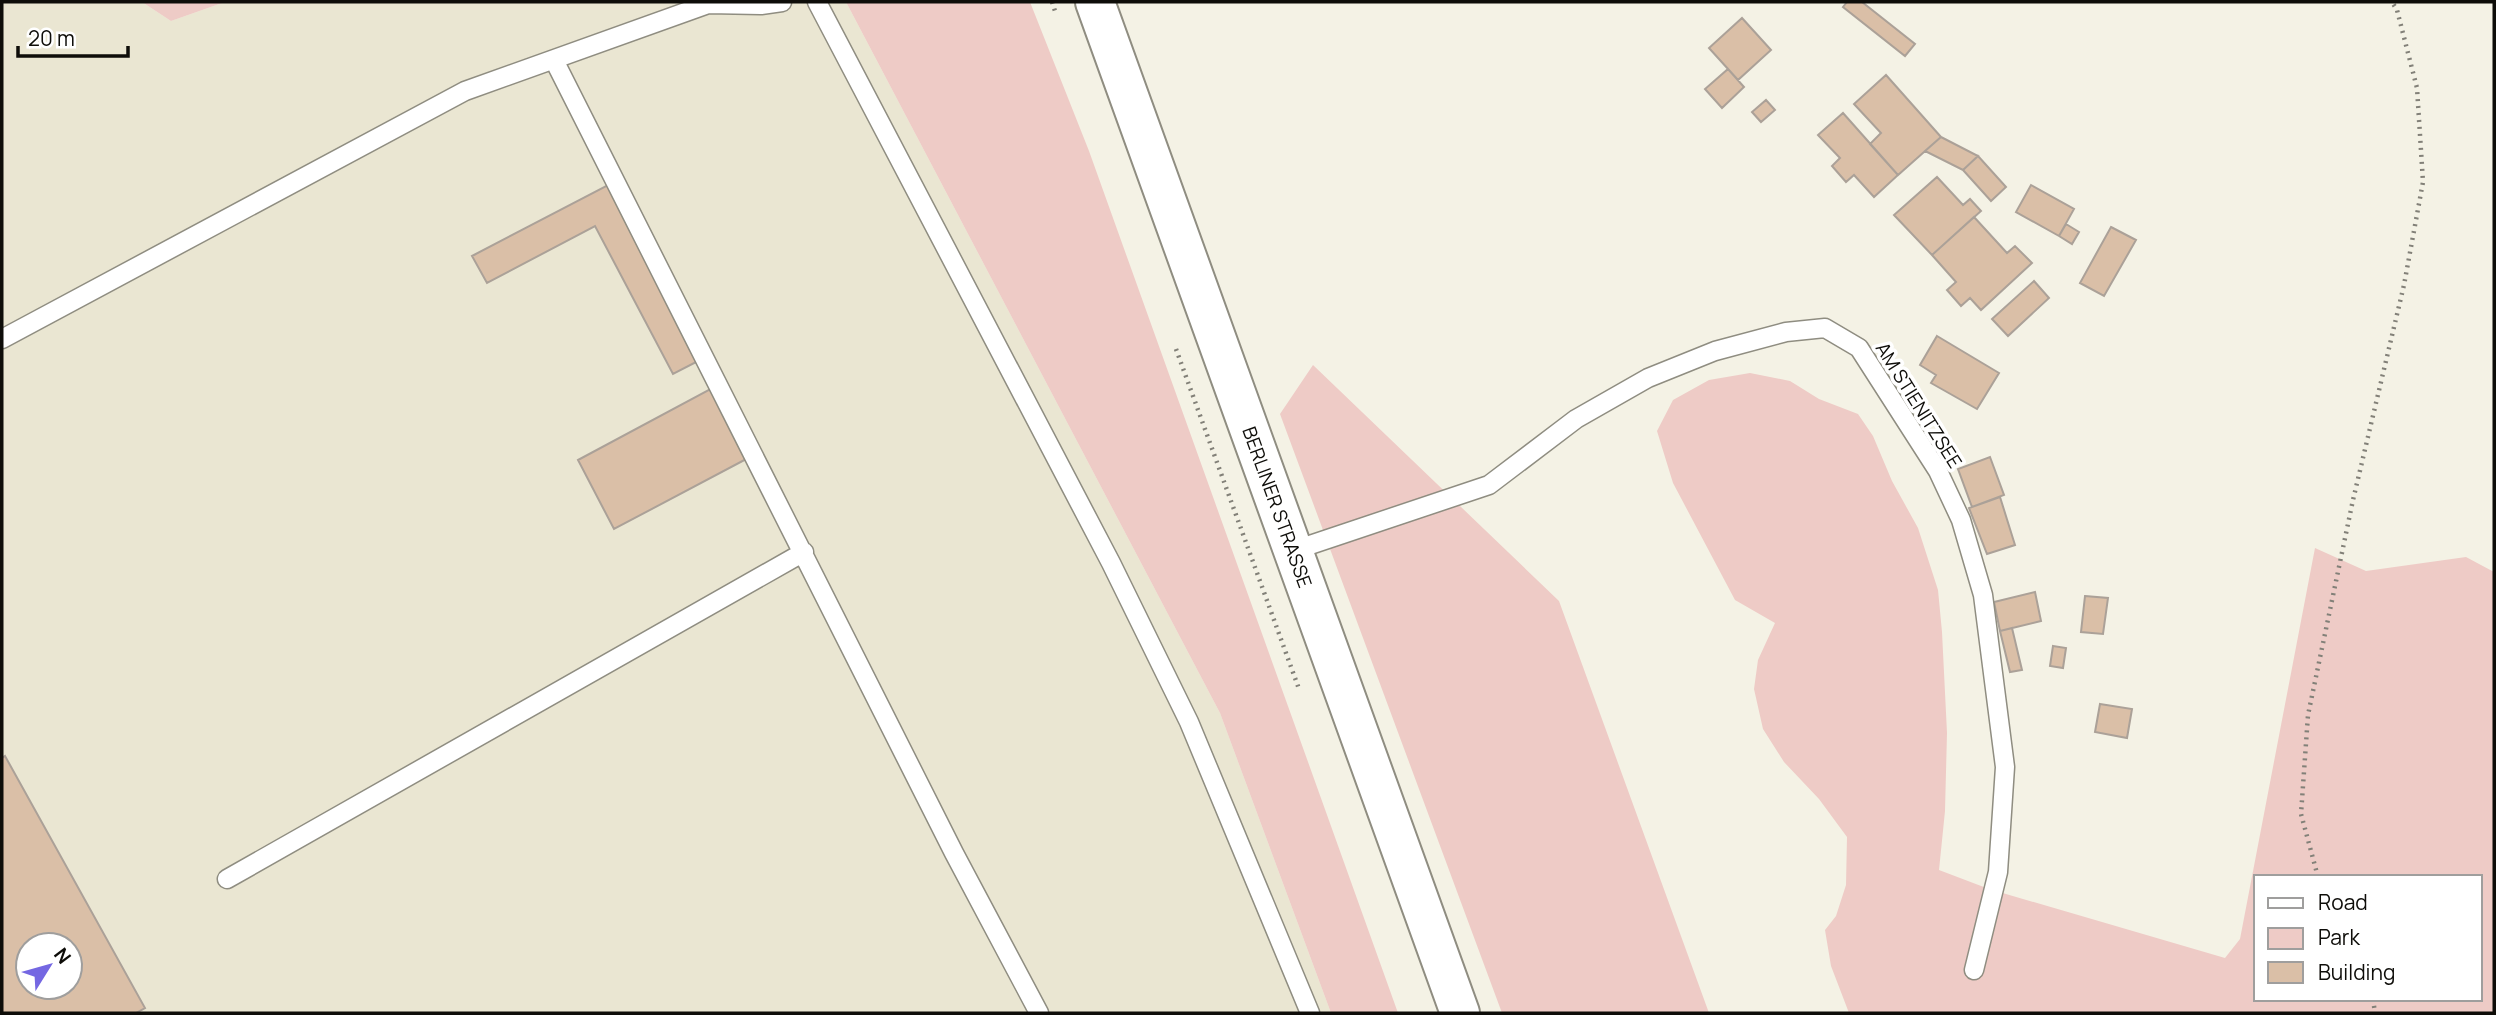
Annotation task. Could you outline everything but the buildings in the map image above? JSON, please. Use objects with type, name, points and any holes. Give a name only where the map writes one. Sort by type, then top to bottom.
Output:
[{"type":"main road","name":"BERLINER STRASSE","points":[[1095,2],[1460,1013]]},
{"type":"lane","points":[[2,339],[465,91],[708,4],[761,5],[782,2]]},
{"type":"lane","points":[[817,2],[1104,551],[1189,722],[1310,1013]]},
{"type":"lane","points":[[554,60],[954,853],[1039,1013]]},
{"type":"lane","name":"AM STIENITZSEE","points":[[1292,551],[1489,485],[1576,419],[1648,378],[1715,351],[1786,332],[1825,328],[1859,348],[1938,471],[1961,520],[1983,595],[2005,768],[1998,872],[1973,970]]},
{"type":"lane","points":[[227,879],[804,552]]},
{"type":"path","points":[[2317,875],[2301,814],[2308,715],[2403,285],[2423,182],[2417,88],[2397,10],[2392,2]]},
{"type":"shaded area","points":[[2,2],[142,2],[171,21],[225,2],[846,2],[1220,713],[1331,1013],[2,1013]]},
{"type":"green space","points":[[142,2],[225,2],[171,21]]},
{"type":"green space","points":[[846,2],[1030,2],[1089,151],[1398,1013],[1331,1013],[1220,713]]},
{"type":"green space","points":[[1313,365],[1559,601],[1709,1013],[1502,1013],[1280,414]]},
{"type":"green space","points":[[1750,373],[1790,381],[1819,399],[1858,414],[1873,436],[1892,481],[1918,528],[1938,590],[1947,733],[1945,811],[1939,870],[1989,889],[2225,958],[2240,939],[2315,548],[2366,571],[2466,557],[2494,572],[2494,1013],[1849,1013],[1831,966],[1825,930],[1836,916],[1846,885],[1847,837],[1819,799],[1784,762],[1763,729],[1754,689],[1758,660],[1775,623],[1735,600],[1673,483],[1657,431],[1673,400],[1709,380]]}]
